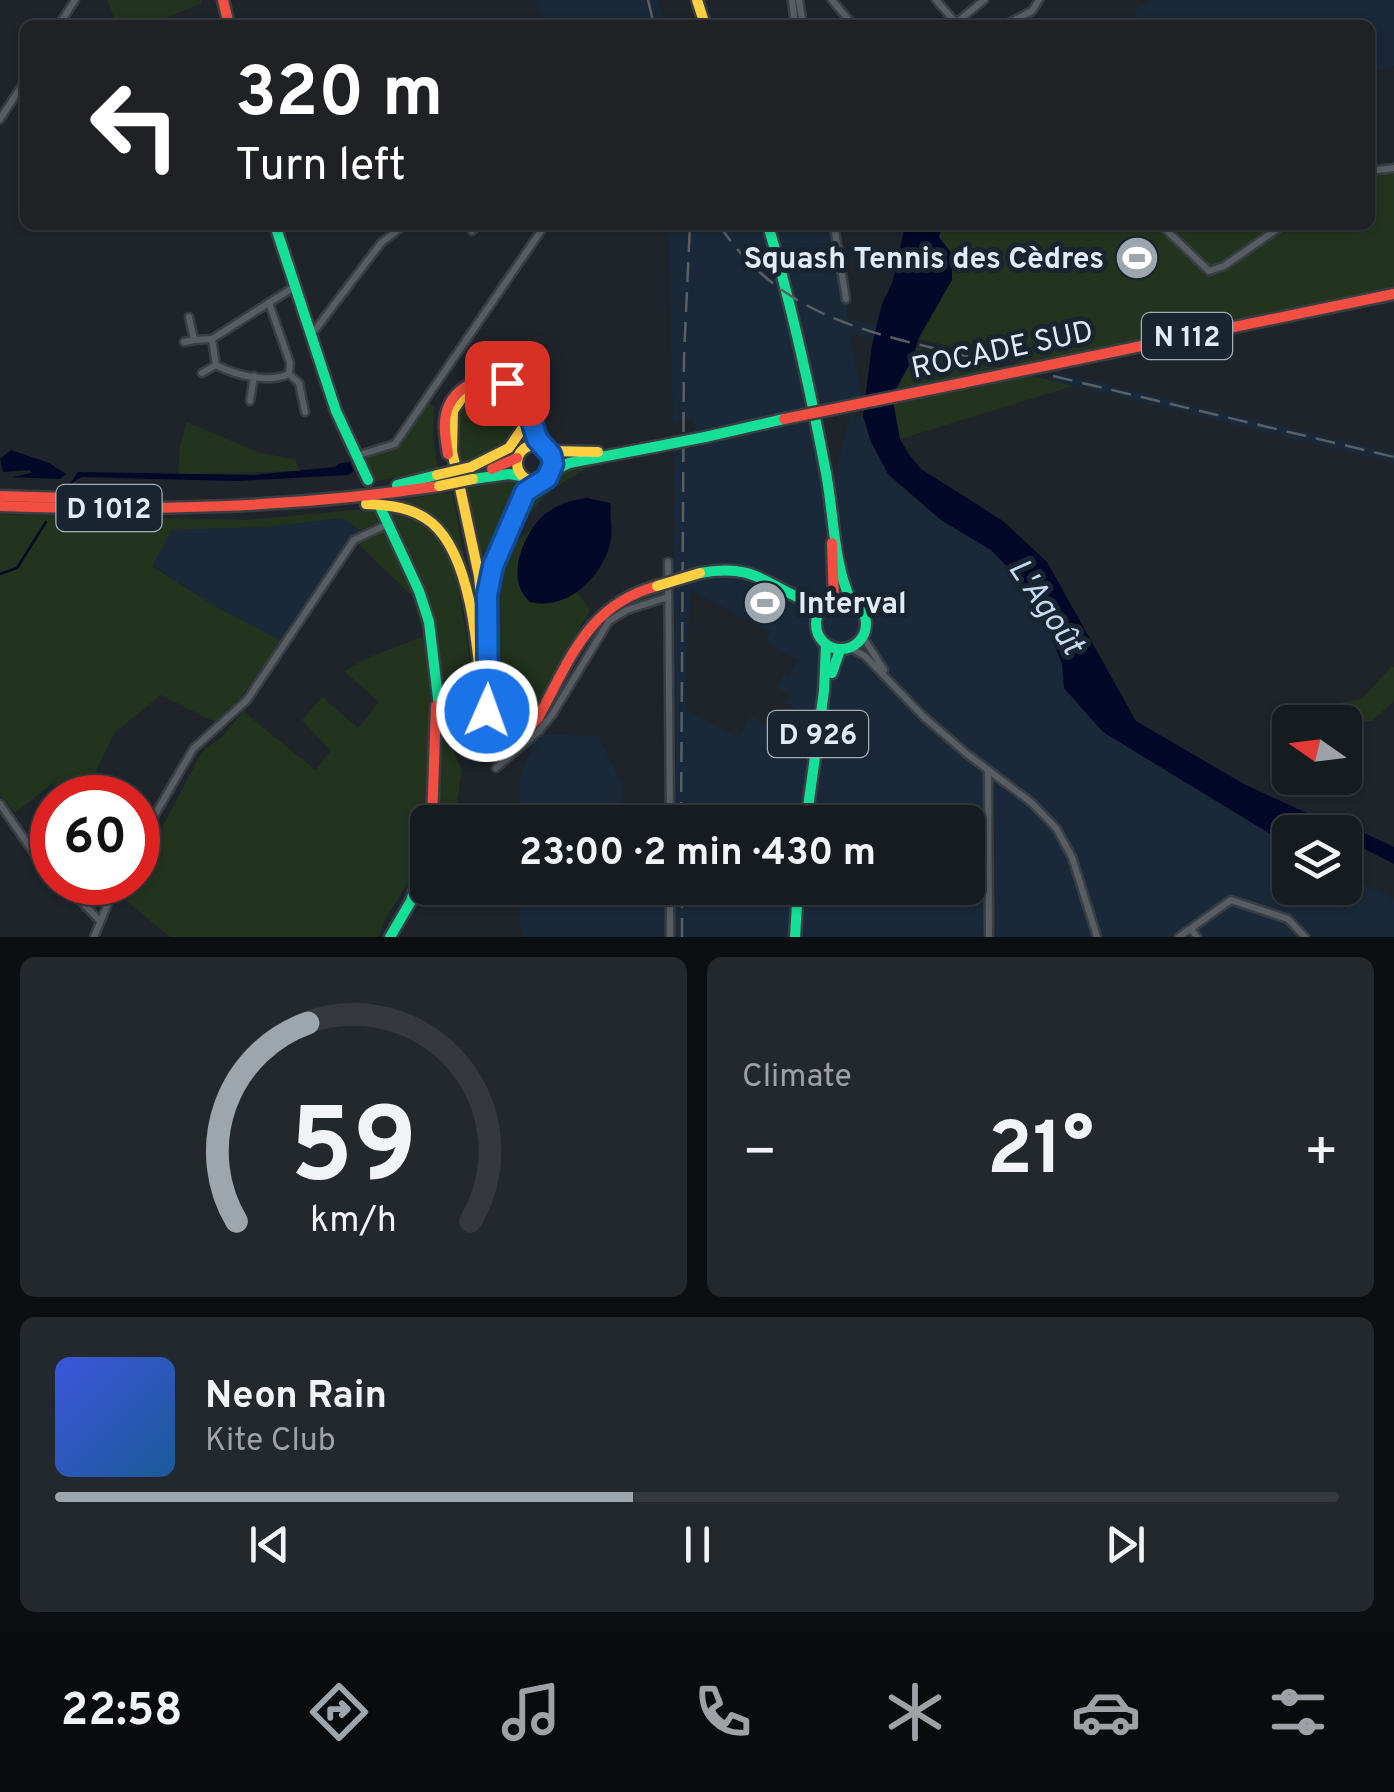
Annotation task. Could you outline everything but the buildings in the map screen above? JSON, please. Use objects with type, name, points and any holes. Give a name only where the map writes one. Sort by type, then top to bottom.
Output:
[{"type":"main road","points":[[277,230],[342,429],[368,480]]},
{"type":"main road","points":[[769,230],[789,296],[844,585],[865,618],[862,637],[845,649],[826,645]]},
{"type":"main road","name":"ROCADE SUD","points":[[551,473],[564,464],[620,452],[1394,294]]},
{"type":"main road","points":[[468,727],[480,712],[482,698],[481,612],[445,436],[445,418],[451,400],[464,385],[484,379],[507,383],[526,403],[553,459],[551,473],[523,496],[490,576],[488,700],[503,731]]},
{"type":"main road","points":[[472,473],[509,451],[523,428],[519,402],[497,385],[480,385],[465,392],[454,407],[450,426],[480,576],[488,674]]},
{"type":"main road","points":[[536,482],[521,476],[517,458],[524,448],[545,449]]},
{"type":"main road","name":"ROCADE SUD","points":[[545,449],[560,454],[620,452]]},
{"type":"main road","name":"D 1012","points":[[0,506],[217,510],[297,506],[339,501],[500,467],[517,458]]},
{"type":"main road","name":"D 1012","points":[[472,473],[521,476]]},
{"type":"main road","name":"D 1012","points":[[0,496],[179,502],[261,500],[437,480]]},
{"type":"main road","points":[[468,727],[472,743],[483,748],[493,747],[503,731],[529,727],[601,614],[616,601],[657,586],[738,567],[759,574],[792,595],[816,621],[836,586],[826,483]]},
{"type":"main road","points":[[297,506],[392,505],[423,516],[446,535],[464,574],[482,698]]},
{"type":"main road","points":[[381,510],[420,591],[429,622],[436,698],[433,805]]},
{"type":"main road","points":[[792,595],[829,602],[851,601]]},
{"type":"main road","name":"D 926","points":[[811,805],[826,645],[817,633],[816,621]]},
{"type":"main road","name":"D 926","points":[[812,805],[834,663],[845,649]]},
{"type":"main road","points":[[436,698],[446,719],[468,727]]},
{"type":"main road","points":[[480,712],[493,712]]},
{"type":"main road","points":[[390,937],[410,903]]},
{"type":"main road","points":[[798,937],[800,905]]},
{"type":"street","points":[[832,0],[850,20]]},
{"type":"street","points":[[936,0],[954,20]]},
{"type":"street","points":[[962,20],[984,0]]},
{"type":"street","points":[[1015,20],[1032,12],[1039,0]]},
{"type":"street","points":[[0,120],[20,90]]},
{"type":"street","points":[[311,335],[381,244],[402,230]]},
{"type":"street","points":[[356,456],[395,444],[542,230]]},
{"type":"street","points":[[835,230],[846,299]]},
{"type":"street","points":[[1167,230],[1201,262],[1220,268],[1276,230]]},
{"type":"street","points":[[184,342],[212,339],[294,287]]},
{"type":"street","points":[[280,295],[292,295],[299,302]]},
{"type":"street","points":[[269,302],[290,363],[288,374]]},
{"type":"street","points":[[189,317],[194,340]]},
{"type":"street","points":[[212,339],[216,365]]},
{"type":"street","points":[[216,365],[254,376],[279,378],[288,374]]},
{"type":"street","points":[[202,373],[216,365]]},
{"type":"street","points":[[288,374],[299,383],[306,412]]},
{"type":"street","points":[[250,400],[254,376]]},
{"type":"street","points":[[160,806],[193,749],[248,700],[354,540],[388,524]]},
{"type":"street","points":[[668,562],[670,805]]},
{"type":"street","points":[[496,768],[552,715],[609,622],[628,610],[668,597]]},
{"type":"street","points":[[862,637],[900,691]]},
{"type":"street","points":[[845,649],[863,654],[961,750],[1032,802],[1056,828],[1072,857],[1097,937]]},
{"type":"street","points":[[988,770],[989,937]]},
{"type":"street","points":[[0,804],[30,847]]},
{"type":"street","points":[[1179,937],[1231,900],[1288,919],[1304,937]]},
{"type":"street","points":[[85,905],[99,920]]},
{"type":"street","points":[[94,937],[106,905]]},
{"type":"street","points":[[670,905],[670,937]]},
{"type":"street","points":[[1191,928],[1197,937]]},
{"type":"shaded area","points":[[534,0],[658,0],[663,20],[546,20]]},
{"type":"shaded area","points":[[1154,0],[1394,0],[1394,66],[1375,72],[1375,20],[1135,20],[1136,9]]},
{"type":"shaded area","points":[[668,230],[834,230],[848,319],[878,326],[875,340],[849,333],[862,397],[694,433],[693,418],[673,422]]},
{"type":"shaded area","points":[[1055,372],[1394,453],[1394,463],[1053,381]]},
{"type":"shaded area","points":[[850,414],[863,416],[887,474],[941,520],[991,550],[1027,587],[1062,664],[1064,688],[1092,720],[1114,739],[1272,835],[1272,905],[1362,905],[1362,885],[1394,900],[1394,937],[523,937],[520,905],[985,905],[985,805],[673,805],[674,449],[820,418],[835,476]],"holes":[[[691,590],[770,632],[766,642],[798,660],[777,687],[790,695],[785,703],[817,720],[813,745],[751,716],[738,738],[687,711]]]},
{"type":"shaded area","points":[[343,518],[359,530],[282,641],[213,605],[152,565],[172,530],[266,527]]},
{"type":"shaded area","points":[[536,734],[598,736],[622,785],[621,805],[520,805],[520,780]]},
{"type":"green space","points":[[107,0],[202,3],[161,20],[115,20]]},
{"type":"green space","points":[[1394,172],[1394,287],[1023,364],[919,339],[952,280],[952,254],[939,237],[941,230],[1272,230],[1226,269],[1282,230],[1375,230],[1375,174]]},
{"type":"green space","points":[[917,347],[1001,368],[895,391]]},
{"type":"green space","points":[[1029,375],[1073,386],[900,439],[893,403]]},
{"type":"green space","points":[[482,390],[511,398],[520,422],[514,440],[461,466],[456,422],[464,404]]},
{"type":"green space","points":[[427,403],[434,406],[438,471],[374,481],[366,467],[367,458],[395,449]]},
{"type":"green space","points":[[187,422],[258,452],[295,460],[300,471],[178,474]]},
{"type":"green space","points":[[600,463],[548,494],[529,516],[514,544],[536,525],[522,552],[563,599],[577,592],[590,610],[557,682],[540,706],[519,720],[506,720],[493,703],[496,649],[492,602],[506,540],[520,508],[537,487],[566,471]]},
{"type":"green space","points":[[511,479],[525,486],[487,574],[466,489]]},
{"type":"green space","points":[[452,492],[477,624],[459,552],[403,504],[403,500]]},
{"type":"green space","points":[[375,508],[378,523],[359,530],[343,518],[266,527],[172,530],[152,566],[213,605],[282,641],[217,723],[161,695],[114,733],[94,775],[30,775],[30,801],[15,813],[0,795],[0,514],[247,520]]},
{"type":"green space","points":[[387,508],[403,510],[427,525],[453,556],[477,702],[467,716],[453,716],[443,708],[434,626],[422,586]]},
{"type":"green space","points":[[383,531],[409,577],[424,620],[419,622],[413,597],[357,542]]},
{"type":"green space","points":[[425,636],[430,700],[462,770],[456,805],[410,805],[410,880],[378,937],[170,937],[131,905],[160,905],[160,831],[202,752],[223,736],[243,711],[315,770],[331,751],[302,720],[322,697],[358,728],[379,702],[344,671]]},
{"type":"green space","points":[[1394,667],[1394,701],[1372,721],[1362,721],[1362,705],[1342,705],[1362,699]]},
{"type":"water","name":"L'Agoût","points":[[904,230],[941,230],[939,237],[952,254],[952,280],[919,337],[893,402],[900,439],[908,453],[921,469],[1003,521],[1047,562],[1136,721],[1244,784],[1311,815],[1272,815],[1272,835],[1103,732],[1064,688],[1062,664],[1027,587],[991,550],[941,520],[888,474],[871,442],[863,416],[872,345],[882,304],[893,281]]},
{"type":"water","points":[[11,450],[49,463],[66,474],[60,479],[12,477],[32,473],[3,472],[0,459]]},
{"type":"water","points":[[350,462],[354,471],[348,475],[235,481],[82,477],[70,484],[78,472],[253,475]]},
{"type":"water","points":[[587,498],[610,503],[611,507],[611,539],[601,565],[571,596],[544,604],[530,602],[523,593],[518,571],[529,534],[553,509]]},
{"type":"water","points":[[1362,832],[1394,847],[1394,864],[1362,848]]},
{"type":"waterway","points":[[0,574],[17,568],[46,522]]},
{"type":"railway","points":[[648,0],[653,20]]},
{"type":"railway","points":[[681,805],[684,356],[690,230]]},
{"type":"railway","points":[[723,230],[770,281],[799,301],[862,329],[970,357]]},
{"type":"railway","points":[[1053,376],[1394,457]]},
{"type":"railway","points":[[682,905],[682,937]]},
{"type":"traffic: fast","points":[[277,230],[336,411],[368,480]]},
{"type":"traffic: fast","points":[[769,230],[807,379],[837,554],[851,601]]},
{"type":"traffic: fast","points":[[705,437],[784,419]]},
{"type":"traffic: fast","points":[[654,447],[705,437]]},
{"type":"traffic: fast","points":[[551,472],[569,463],[654,447]]},
{"type":"traffic: fast","points":[[397,485],[437,475]]},
{"type":"traffic: fast","points":[[473,479],[521,476]]},
{"type":"traffic: fast","points":[[488,613],[492,578],[507,526],[536,482]]},
{"type":"traffic: fast","points":[[381,509],[429,622],[439,707],[450,723],[467,733]]},
{"type":"traffic: fast","points":[[700,573],[739,571],[824,605]]},
{"type":"traffic: fast","points":[[841,599],[859,606],[866,624],[859,642],[841,649],[823,642],[816,624],[823,606],[841,599]]},
{"type":"traffic: fast","points":[[808,805],[824,691],[826,645]]},
{"type":"traffic: fast","points":[[832,673],[840,650]]},
{"type":"traffic: fast","points":[[485,711],[498,717],[504,730],[498,743],[485,749],[472,743],[466,730],[472,717],[485,711]]},
{"type":"traffic: fast","points":[[447,719],[468,721]]},
{"type":"traffic: fast","points":[[390,937],[410,903]]},
{"type":"traffic: fast","points":[[795,937],[797,905]]},
{"type":"traffic: slow","points":[[697,0],[703,20]]},
{"type":"traffic: slow","points":[[471,467],[509,448],[524,426],[518,404],[498,388],[467,390],[453,411],[452,451],[479,576],[488,674]]},
{"type":"traffic: slow","points":[[535,445],[548,450],[553,463],[548,476],[535,481],[522,476],[517,463],[522,450],[535,445]]},
{"type":"traffic: slow","points":[[548,451],[598,452]]},
{"type":"traffic: slow","points":[[437,475],[471,467]]},
{"type":"traffic: slow","points":[[439,486],[473,479]]},
{"type":"traffic: slow","points":[[366,504],[417,513],[445,538],[456,557],[470,605],[482,698]]},
{"type":"traffic: slow","points":[[657,586],[700,573]]},
{"type":"traffic: slow","points":[[480,711],[482,692]]},
{"type":"traffic: jam","points":[[223,0],[228,20]]},
{"type":"traffic: jam","points":[[962,383],[1394,294]]},
{"type":"traffic: jam","points":[[448,454],[445,424],[450,403],[465,387],[484,380],[495,380],[515,389],[528,409],[542,447]]},
{"type":"traffic: jam","points":[[784,419],[962,383]]},
{"type":"traffic: jam","points":[[492,469],[517,458]]},
{"type":"traffic: jam","points":[[0,506],[220,506],[330,499],[439,486]]},
{"type":"traffic: jam","points":[[0,496],[102,499]]},
{"type":"traffic: jam","points":[[832,543],[834,600]]},
{"type":"traffic: jam","points":[[503,737],[529,727],[538,718],[571,656],[597,621],[613,606],[657,586]]},
{"type":"traffic: jam","points":[[488,670],[488,700],[493,712]]},
{"type":"traffic: jam","points":[[433,805],[436,706]]},
{"type":"place","name":"Squash Tennis des Cèdres","points":[[1137,258]]},
{"type":"place","name":"Interval","points":[[765,603]]},
{"type":"route","points":[[487,711],[493,712],[488,700],[490,576],[525,492],[547,478],[553,464],[551,455],[537,439],[526,403],[507,383]]}]
